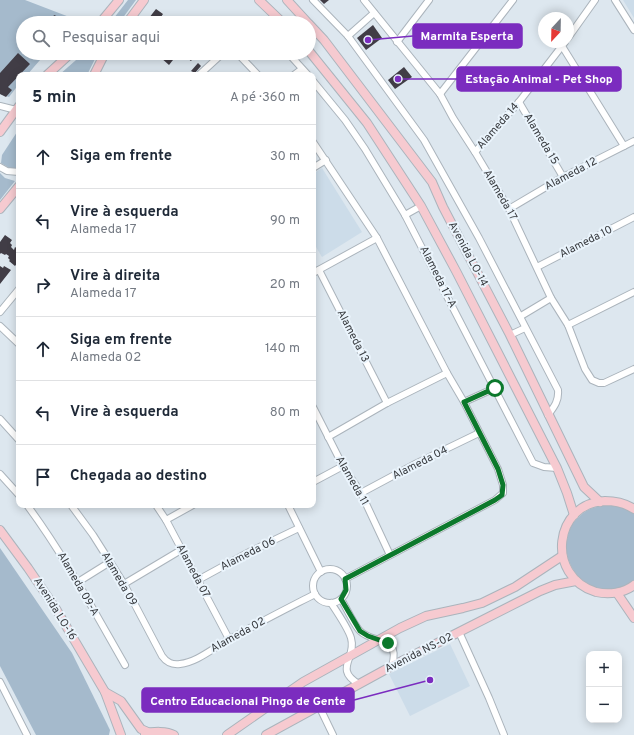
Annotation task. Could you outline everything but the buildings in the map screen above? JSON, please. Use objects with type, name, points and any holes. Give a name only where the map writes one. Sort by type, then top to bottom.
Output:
[{"type":"street","points":[[106,16],[119,0]]},
{"type":"street","points":[[132,16],[144,0]]},
{"type":"street","points":[[260,0],[272,16]]},
{"type":"street","name":"Avenida LO-14","points":[[287,0],[302,16]]},
{"type":"street","points":[[313,0],[348,36],[424,140],[480,238],[558,390],[559,397],[548,414]]},
{"type":"street","name":"Alameda 17","points":[[364,0],[440,94],[453,118],[475,152],[509,209],[551,298],[568,325],[585,368],[592,380],[599,383],[610,381],[634,369]]},
{"type":"street","points":[[397,42],[429,0]]},
{"type":"street","points":[[440,94],[512,0]]},
{"type":"street","points":[[574,29],[594,0]]},
{"type":"street","points":[[615,0],[634,30]]},
{"type":"street","points":[[348,36],[374,13]]},
{"type":"street","name":"Avenida LO-14","points":[[316,31],[432,182],[443,207],[510,335],[584,487],[600,502]]},
{"type":"street","name":"Alameda 14","points":[[475,152],[519,102],[561,48]]},
{"type":"street","points":[[566,48],[624,146]]},
{"type":"street","points":[[50,72],[63,60]]},
{"type":"street","points":[[96,72],[102,60]]},
{"type":"street","points":[[202,72],[215,60]]},
{"type":"street","points":[[244,60],[255,72]]},
{"type":"street","points":[[295,60],[305,72]]},
{"type":"street","name":"Avenida LO-14","points":[[316,60],[368,123],[420,206],[456,271],[557,468],[574,515]]},
{"type":"street","points":[[297,72],[302,68]]},
{"type":"street","name":"Alameda 17-A","points":[[316,85],[345,120],[365,149],[405,215],[533,463],[544,467],[557,468]]},
{"type":"street","name":"Alameda 15","points":[[519,102],[563,177]]},
{"type":"street","points":[[0,106],[16,109]]},
{"type":"street","points":[[0,132],[16,112]]},
{"type":"street","name":"Alameda 12","points":[[509,209],[563,177],[634,141]]},
{"type":"street","points":[[316,146],[377,238],[498,469],[503,489],[502,495],[495,500],[345,579]]},
{"type":"street","points":[[316,166],[326,160]]},
{"type":"street","points":[[0,167],[7,171],[16,172]]},
{"type":"street","points":[[0,209],[16,190]]},
{"type":"street","points":[[405,215],[420,206]]},
{"type":"street","name":"Alameda 10","points":[[537,267],[634,216]]},
{"type":"street","points":[[316,272],[377,238]]},
{"type":"street","name":"Alameda 13","points":[[316,272],[387,402]]},
{"type":"street","points":[[568,325],[634,292]]},
{"type":"street","points":[[0,312],[16,293]]},
{"type":"street","points":[[521,316],[551,298]]},
{"type":"street","points":[[0,326],[16,341]]},
{"type":"street","points":[[510,335],[525,328]]},
{"type":"street","points":[[328,437],[387,402],[447,373]]},
{"type":"street","points":[[464,402],[495,388]]},
{"type":"street","name":"Alameda 11","points":[[316,414],[343,466],[361,493],[390,555]]},
{"type":"street","points":[[0,419],[16,437]]},
{"type":"street","name":"Alameda 04","points":[[361,493],[479,434]]},
{"type":"street","points":[[316,480],[343,466]]},
{"type":"street","points":[[0,474],[16,492]]},
{"type":"street","points":[[634,509],[628,505],[614,501],[600,502],[586,506],[574,515],[566,527],[562,541],[562,556],[567,569],[576,581],[588,589],[602,593],[617,593],[631,588],[634,585]]},
{"type":"street","name":"Alameda 09-A","points":[[29,508],[48,533],[78,582],[125,665]]},
{"type":"street","name":"Alameda 09","points":[[73,508],[93,535],[124,584],[162,656]]},
{"type":"street","name":"Alameda 07","points":[[158,508],[166,520],[229,639]]},
{"type":"street","points":[[166,520],[188,508]]},
{"type":"street","points":[[289,508],[321,572]]},
{"type":"street","name":"Alameda 06","points":[[198,580],[251,551],[299,528]]},
{"type":"street","name":"Avenida LO-16","points":[[0,530],[56,609],[105,692],[121,735]]},
{"type":"street","points":[[124,584],[181,550]]},
{"type":"street","points":[[227,735],[303,682],[379,639],[426,616],[482,603],[515,587],[562,556]]},
{"type":"street","points":[[78,582],[110,562]]},
{"type":"street","points":[[332,569],[342,574],[345,579],[346,590],[341,599],[331,603],[322,601],[315,594],[313,584],[314,579],[321,572],[332,569]]},
{"type":"street","name":"Avenida NS-02","points":[[266,735],[392,666],[540,591],[555,585],[576,581]]},
{"type":"street","points":[[617,593],[634,618]]},
{"type":"street","name":"Alameda 02","points":[[162,656],[166,662],[172,664],[182,664],[200,656],[229,639],[315,594]]},
{"type":"street","points":[[341,599],[360,631],[368,636],[388,643],[392,648],[394,657],[392,666]]},
{"type":"street","points":[[331,603],[351,638],[352,646],[346,665],[347,672],[352,679],[359,684]]},
{"type":"street","points":[[459,632],[504,735]]},
{"type":"street","points":[[0,682],[27,735]]},
{"type":"street","name":"Avenida LO-16","points":[[105,692],[120,701],[146,734]]},
{"type":"street","points":[[319,706],[333,735]]},
{"type":"street","points":[[146,734],[170,733],[174,735]]},
{"type":"shaded area","points":[[0,0],[25,0],[67,16],[16,16],[16,60],[40,60],[30,72],[16,72],[16,88],[9,97],[0,94]]},
{"type":"shaded area","points":[[128,0],[136,0],[124,16],[115,16]]},
{"type":"shaded area","points":[[623,0],[634,0],[634,18]]},
{"type":"shaded area","points":[[76,60],[94,60],[88,72],[62,72]]},
{"type":"shaded area","points":[[16,134],[16,168],[11,169],[1,163],[2,155]]},
{"type":"shaded area","points":[[322,168],[362,232],[322,257],[316,247],[316,172]]},
{"type":"shaded area","points":[[0,173],[5,178],[15,181],[0,200]]},
{"type":"shaded area","points":[[605,505],[622,507],[634,514],[634,580],[620,588],[606,589],[592,586],[581,579],[572,568],[567,555],[567,540],[572,525],[585,512]]},
{"type":"shaded area","points":[[0,548],[72,653],[110,730],[109,735],[36,735],[0,666]]},
{"type":"shaded area","points":[[450,644],[470,686],[410,716],[389,674]]},
{"type":"place","name":"Marmita Esperta","points":[[368,40]]},
{"type":"place","name":"Estação Animal - Pet Shop","points":[[398,79]]},
{"type":"place","name":"Centro Educacional Pingo de Gente","points":[[430,680]]},
{"type":"route","points":[[388,643],[368,636],[360,631],[341,599],[346,590],[347,584],[345,579],[488,504],[502,495],[503,485],[498,469],[464,402],[495,388]]}]
